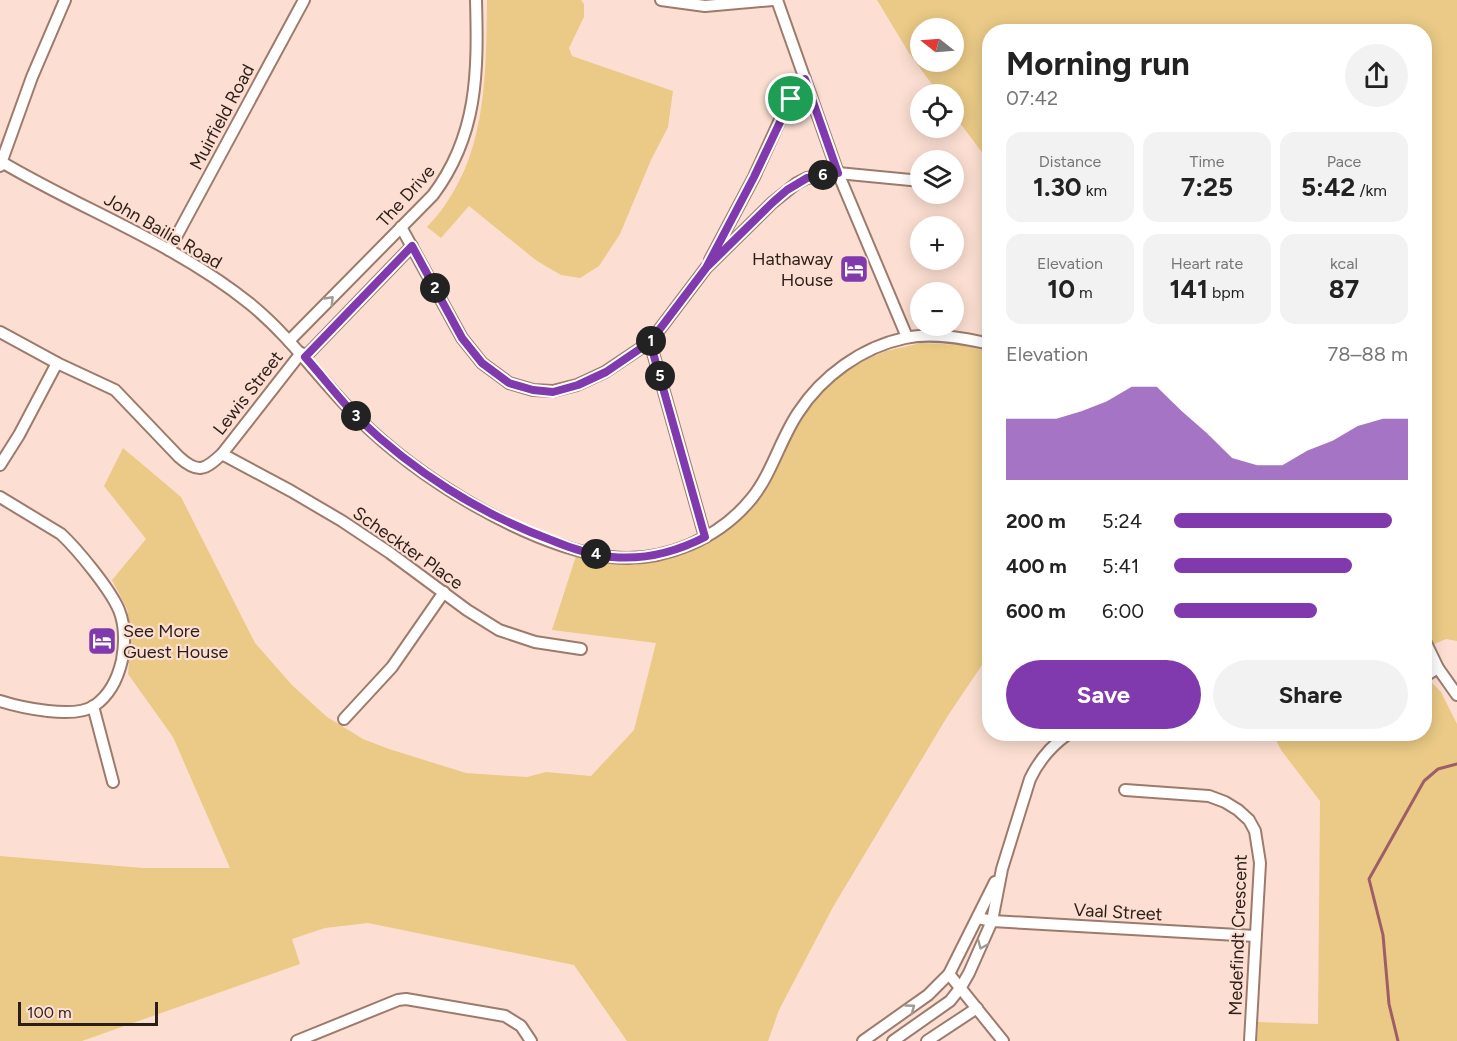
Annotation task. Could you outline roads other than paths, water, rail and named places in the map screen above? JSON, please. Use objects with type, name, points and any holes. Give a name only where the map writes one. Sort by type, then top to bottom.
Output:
[{"type":"street","points":[[1,163],[32,76],[65,0]]},
{"type":"street","name":"Muirfield Road","points":[[169,250],[304,0]]},
{"type":"street","name":"The Drive","points":[[290,341],[433,195],[449,174],[471,114],[475,90],[476,0]]},
{"type":"street","points":[[661,0],[705,6],[775,0],[838,173],[907,337]]},
{"type":"street","points":[[706,268],[754,177],[780,120],[805,79]]},
{"type":"street","name":"John Bailie Road","points":[[1,163],[169,250],[197,266],[250,304],[290,341],[357,417],[400,454],[455,493],[522,529],[576,549],[612,557],[655,555],[675,551],[705,537],[739,513],[765,478],[798,411],[832,373],[874,348],[907,337],[967,338],[982,342]]},
{"type":"street","points":[[401,227],[462,338],[482,363],[509,383],[533,390],[553,392],[578,385],[606,372],[650,342],[706,268],[787,190],[807,178],[838,173],[910,180]]},
{"type":"street","name":"The Drive","points":[[303,355],[412,246]]},
{"type":"street","points":[[0,332],[57,363],[107,386],[122,396],[188,465],[197,468],[209,466],[222,454]]},
{"type":"street","points":[[650,342],[705,537]]},
{"type":"street","name":"Lewis Street","points":[[222,454],[303,355]]},
{"type":"street","points":[[0,465],[20,435],[57,363]]},
{"type":"street","name":"Scheckter Place","points":[[222,454],[342,521],[482,620],[514,636],[535,642],[581,649]]},
{"type":"street","points":[[0,498],[61,534],[70,542],[103,584],[118,609],[123,628],[118,677],[108,693],[93,706],[84,710],[50,711],[0,701]]},
{"type":"street","points":[[344,719],[392,667],[444,592]]},
{"type":"street","points":[[1432,655],[1457,695]]},
{"type":"street","points":[[1432,672],[1438,668]]},
{"type":"street","points":[[93,706],[113,782]]},
{"type":"street","points":[[893,1041],[942,1007],[961,987],[992,921],[1002,869],[1030,779],[1037,765],[1059,741]]},
{"type":"street","name":"Medefindt Crescent","points":[[1125,790],[1209,796],[1225,801],[1249,820],[1255,831],[1260,863],[1250,1041]]},
{"type":"street","points":[[862,1041],[928,995],[949,974],[1002,869]]},
{"type":"street","name":"Vaal Street","points":[[978,918],[992,921],[1255,936]]},
{"type":"street","points":[[949,974],[1003,1041]]},
{"type":"street","points":[[297,1041],[398,1000],[406,999],[505,1016],[521,1026],[531,1041]]},
{"type":"street","points":[[927,1041],[977,1008]]},
{"type":"waterway","points":[[1398,1041],[1389,1004],[1383,935],[1369,879],[1424,781],[1438,769],[1457,764]]},
{"type":"place","name":"Hathaway House","points":[[854,269]]},
{"type":"place","name":"See More Guest House","points":[[102,641]]}]
